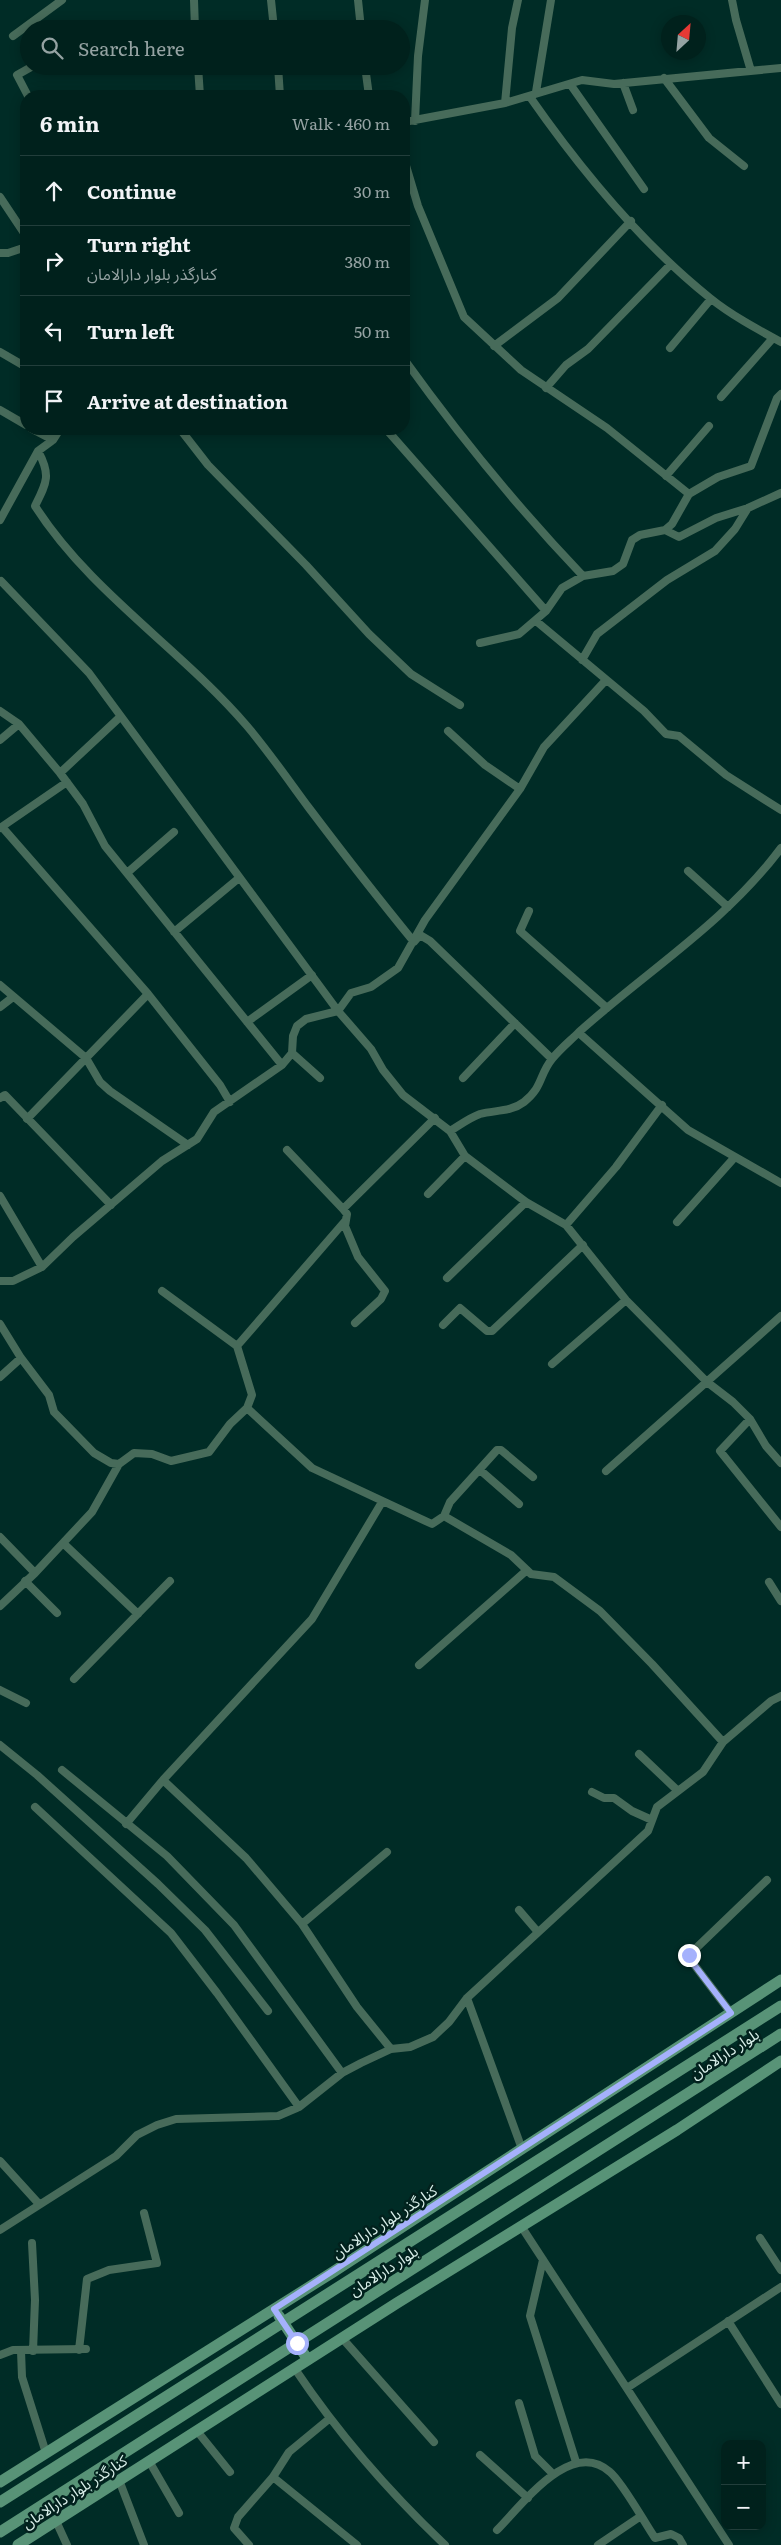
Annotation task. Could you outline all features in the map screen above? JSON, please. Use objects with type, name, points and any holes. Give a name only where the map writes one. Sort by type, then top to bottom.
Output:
[{"type":"main road","name":"کنارگذر بلوار دارالامان","points":[[0,2482],[274,2309],[781,1980]]},
{"type":"main road","name":"بلوار دارالامان","points":[[0,2502],[781,2006]]},
{"type":"main road","name":"بلوار دارالامان","points":[[0,2532],[781,2034]]},
{"type":"main road","name":"کنارگذر بلوار دارالامان","points":[[18,2545],[342,2338],[780,2066]]},
{"type":"main road","points":[[274,2309],[308,2360]]},
{"type":"street","points":[[35,20],[62,0]]},
{"type":"street","points":[[194,0],[195,20]]},
{"type":"street","points":[[271,0],[273,20]]},
{"type":"street","points":[[358,0],[360,20]]},
{"type":"street","points":[[415,121],[418,56],[425,0]]},
{"type":"street","points":[[505,103],[512,28],[518,0]]},
{"type":"street","points":[[551,0],[533,95],[568,152],[671,264],[711,299],[781,342]]},
{"type":"street","points":[[732,0],[751,71]]},
{"type":"street","points":[[13,36],[20,31]]},
{"type":"street","points":[[410,121],[505,103],[582,80],[623,83],[781,68]]},
{"type":"street","points":[[20,73],[17,75],[25,90]]},
{"type":"street","points":[[199,75],[200,90]]},
{"type":"street","points":[[279,75],[280,90]]},
{"type":"street","points":[[366,75],[367,90]]},
{"type":"street","points":[[664,78],[709,138],[744,166]]},
{"type":"street","points":[[623,83],[633,110]]},
{"type":"street","points":[[570,84],[644,189]]},
{"type":"street","points":[[410,179],[418,206],[464,317],[494,346],[546,388],[607,428],[689,494]]},
{"type":"street","points":[[0,197],[20,227]]},
{"type":"street","points":[[494,346],[558,298],[631,222]]},
{"type":"street","points":[[0,253],[20,250]]},
{"type":"street","points":[[546,388],[566,365],[588,349],[671,264]]},
{"type":"street","points":[[670,348],[711,299]]},
{"type":"street","points":[[721,397],[773,338]]},
{"type":"street","points":[[0,352],[20,364]]},
{"type":"street","points":[[410,367],[436,404],[500,480],[523,512],[583,576]]},
{"type":"street","points":[[480,643],[519,634],[546,611],[562,588],[583,576],[613,571],[623,564],[632,540],[640,535],[666,530],[672,524],[689,494],[718,477],[751,466],[777,398],[781,394]]},
{"type":"street","points":[[0,410],[20,422]]},
{"type":"street","points":[[666,476],[709,426]]},
{"type":"street","points":[[43,435],[53,440]]},
{"type":"street","points":[[0,520],[38,451],[53,440],[56,435]]},
{"type":"street","points":[[185,435],[208,465],[306,565],[369,634],[412,674],[460,705]]},
{"type":"street","points":[[391,435],[546,611]]},
{"type":"street","points":[[38,451],[47,469],[43,490],[35,506],[47,526],[128,613],[178,654],[247,726],[356,870],[414,942]]},
{"type":"street","points":[[666,530],[679,537],[716,518],[748,508],[781,494]]},
{"type":"street","points":[[582,660],[597,634],[668,580],[715,551],[735,529],[748,508]]},
{"type":"street","points":[[1,581],[89,673],[239,878],[338,1011],[371,1049],[382,1070],[403,1095],[450,1131],[465,1156],[526,1202],[566,1225],[626,1300],[707,1382],[733,1402],[750,1420],[766,1446],[781,1463]]},
{"type":"street","points":[[536,621],[644,710],[666,734],[679,736],[726,775],[781,810]]},
{"type":"street","points":[[0,1281],[14,1281],[42,1267],[111,1204],[162,1161],[197,1139],[214,1112],[282,1065],[292,1053],[293,1036],[297,1026],[306,1019],[338,1011],[351,993],[371,987],[398,968],[425,920],[520,789],[544,747],[606,680]]},
{"type":"street","points":[[0,711],[19,724],[60,773],[83,804],[105,846],[282,1065]]},
{"type":"street","points":[[60,773],[120,717]]},
{"type":"street","points":[[0,740],[19,724]]},
{"type":"street","points":[[448,731],[485,765],[520,789]]},
{"type":"street","points":[[67,782],[1,828],[148,994],[220,1085],[230,1102]]},
{"type":"street","points":[[127,873],[174,832]]},
{"type":"street","points":[[450,1131],[482,1114],[502,1111],[522,1104],[537,1090],[552,1059],[607,1008],[662,965],[728,907],[766,869],[781,848]]},
{"type":"street","points":[[688,872],[728,907]]},
{"type":"street","points":[[174,932],[239,878]]},
{"type":"street","points":[[529,911],[520,931],[607,1008]]},
{"type":"street","points":[[414,942],[420,935],[430,941],[552,1059]]},
{"type":"street","points":[[248,1022],[312,975]]},
{"type":"street","points":[[0,985],[86,1058],[100,1082],[110,1091],[188,1144]]},
{"type":"street","points":[[27,1118],[148,994]]},
{"type":"street","points":[[0,1007],[13,997]]},
{"type":"street","points":[[463,1078],[516,1023]]},
{"type":"street","points":[[579,1033],[688,1130],[734,1158],[781,1183]]},
{"type":"street","points":[[292,1053],[320,1078]]},
{"type":"street","points":[[0,1098],[6,1096],[111,1204]]},
{"type":"street","points":[[566,1225],[616,1167],[662,1105]]},
{"type":"street","points":[[343,1209],[435,1118]]},
{"type":"street","points":[[287,1150],[347,1214],[345,1226],[358,1257],[385,1291],[381,1299],[355,1323]]},
{"type":"street","points":[[428,1194],[465,1156]]},
{"type":"street","points":[[676,1222],[734,1158]]},
{"type":"street","points":[[0,1196],[42,1267]]},
{"type":"street","points":[[447,1278],[526,1202]]},
{"type":"street","points":[[237,1346],[346,1220]]},
{"type":"street","points":[[443,1325],[460,1308],[487,1331],[492,1331],[583,1245]]},
{"type":"street","points":[[0,1606],[35,1573],[92,1512],[105,1485],[119,1464],[134,1453],[152,1454],[171,1461],[209,1452],[230,1424],[246,1408],[252,1395],[237,1346],[162,1291]]},
{"type":"street","points":[[552,1364],[626,1300]]},
{"type":"street","points":[[606,1471],[781,1316]]},
{"type":"street","points":[[0,1324],[21,1358],[49,1395],[54,1412],[94,1453],[111,1463],[119,1464]]},
{"type":"street","points":[[0,1377],[21,1358]]},
{"type":"street","points":[[246,1408],[312,1468],[432,1524],[444,1516],[450,1502],[499,1449],[533,1477]]},
{"type":"street","points":[[750,1420],[720,1451],[781,1527]]},
{"type":"street","points":[[480,1470],[519,1504]]},
{"type":"street","points":[[126,1824],[163,1780],[312,1619],[382,1502]]},
{"type":"street","points":[[444,1516],[510,1555],[531,1574],[554,1577],[600,1611],[652,1664],[723,1742]]},
{"type":"street","points":[[0,1537],[35,1573]]},
{"type":"street","points":[[63,1543],[138,1614]]},
{"type":"street","points":[[419,1665],[527,1570]]},
{"type":"street","points":[[26,1581],[57,1613]]},
{"type":"street","points":[[74,1679],[170,1581]]},
{"type":"street","points":[[769,1582],[781,1601]]},
{"type":"street","points":[[0,1690],[26,1703]]},
{"type":"street","points":[[0,2230],[116,2156],[137,2135],[157,2125],[176,2119],[278,2116],[299,2107],[342,2073],[391,2049],[410,2046],[433,2037],[449,2022],[467,1998],[537,1931],[584,1892],[648,1831],[657,1807],[702,1772],[723,1742],[771,1701],[781,1696]]},
{"type":"street","points":[[0,1745],[37,1775],[158,1884],[205,1930],[268,2011]]},
{"type":"street","points":[[639,1754],[678,1791]]},
{"type":"street","points":[[62,1770],[167,1856],[234,1925],[342,2073]]},
{"type":"street","points":[[163,1780],[246,1858],[302,1924],[357,2007],[391,2049]]},
{"type":"street","points":[[592,1792],[604,1798],[614,1798],[632,1811],[652,1820]]},
{"type":"street","points":[[35,1807],[171,1933],[299,2107]]},
{"type":"street","points":[[302,1924],[387,1852]]},
{"type":"street","points":[[731,2013],[689,1958],[689,1955],[767,1880]]},
{"type":"street","points":[[519,1910],[537,1931]]},
{"type":"street","points":[[467,1998],[522,2149]]},
{"type":"street","points":[[0,2161],[39,2204]]},
{"type":"street","points":[[0,2177],[9,2173]]},
{"type":"street","points":[[0,2355],[13,2350],[83,2350],[87,2280],[109,2270],[157,2263],[144,2213]]},
{"type":"street","points":[[522,2226],[729,2545]]},
{"type":"street","points":[[760,2238],[781,2270]]},
{"type":"street","points":[[32,2243],[35,2300],[33,2351]]},
{"type":"street","points":[[543,2260],[530,2316],[576,2462]]},
{"type":"street","points":[[627,2388],[781,2287]]},
{"type":"street","points":[[728,2321],[781,2404]]},
{"type":"street","points":[[342,2338],[434,2442]]},
{"type":"street","points":[[21,2351],[22,2378],[46,2453]]},
{"type":"street","points":[[295,2369],[328,2419],[413,2516],[445,2545]]},
{"type":"street","points":[[518,2403],[535,2456],[552,2473]]},
{"type":"street","points":[[249,2545],[234,2528],[238,2517],[273,2477],[290,2452],[328,2419]]},
{"type":"street","points":[[197,2431],[230,2472]]},
{"type":"street","points":[[480,2455],[528,2498]]},
{"type":"street","points":[[149,2461],[179,2513]]},
{"type":"street","points":[[497,2530],[552,2473],[576,2462],[597,2464],[610,2472],[655,2538],[671,2534],[676,2535],[683,2545]]},
{"type":"street","points":[[273,2477],[357,2545]]},
{"type":"street","points":[[119,2480],[144,2545]]},
{"type":"street","points":[[598,2545],[641,2516]]},
{"type":"street","points":[[56,2521],[67,2545]]},
{"type":"route","points":[[297,2343],[274,2309],[731,2013],[689,1958],[689,1955]]}]
